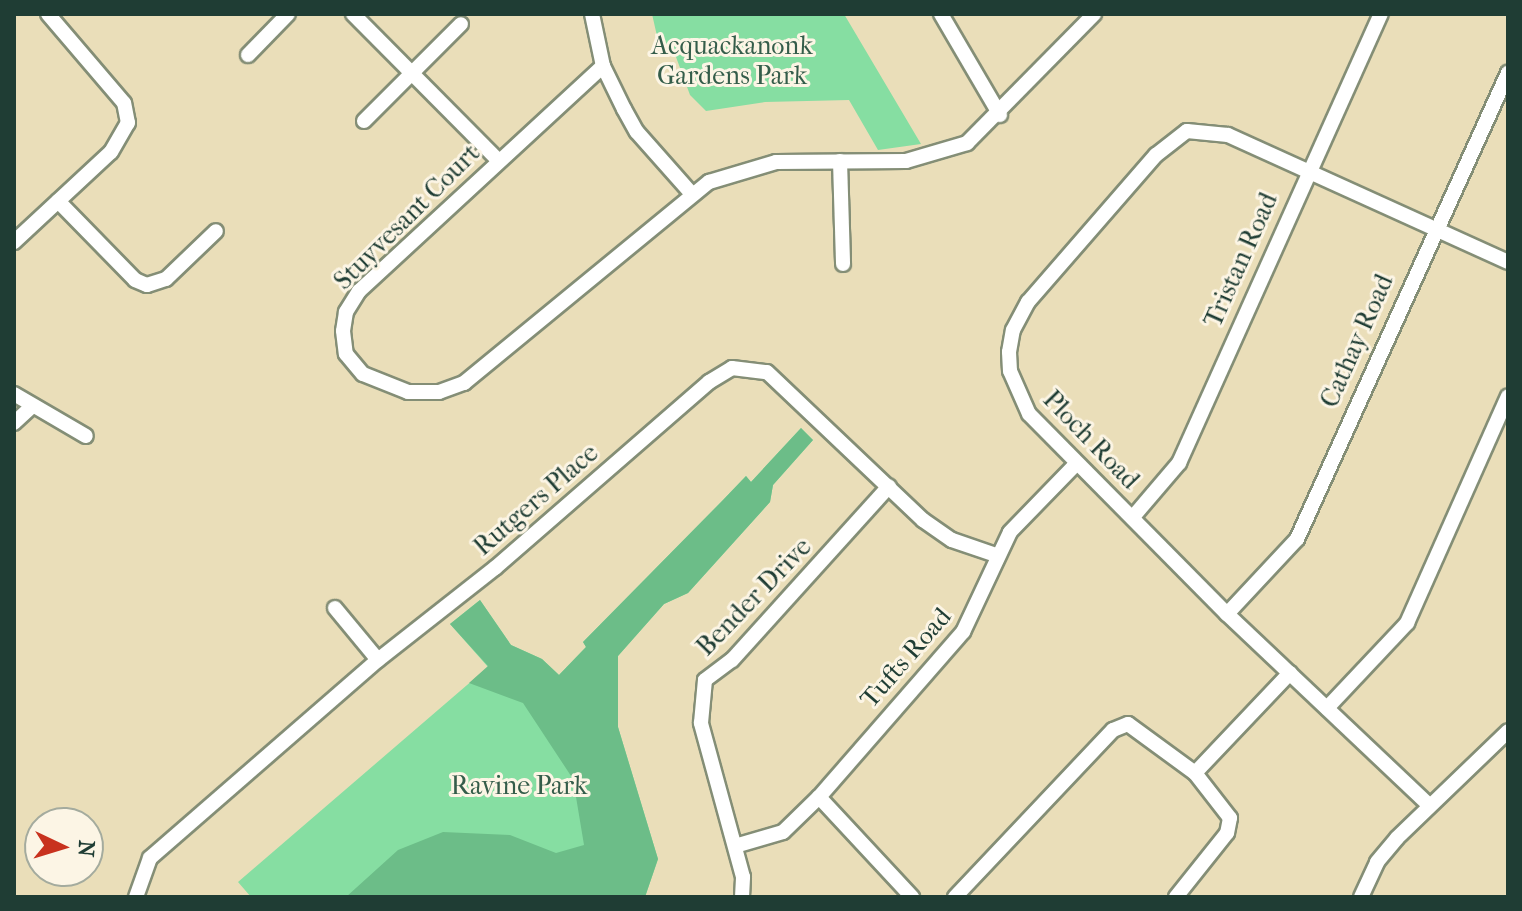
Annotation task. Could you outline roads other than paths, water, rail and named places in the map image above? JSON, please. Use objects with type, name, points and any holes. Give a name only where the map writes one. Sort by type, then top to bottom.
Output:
[{"type":"street","points":[[14,242],[111,152],[128,123],[124,103],[48,14]]},
{"type":"street","points":[[248,55],[288,14]]},
{"type":"street","points":[[353,14],[499,161]]},
{"type":"street","points":[[592,14],[603,66],[637,132],[691,193]]},
{"type":"street","points":[[941,14],[1000,115]]},
{"type":"street","name":"Stuyvesant Court","points":[[603,66],[351,302],[343,321],[346,354],[374,382],[424,393],[464,383],[691,193],[757,166],[906,161],[950,151],[1000,115],[1094,14]]},
{"type":"street","name":"Tristan Road","points":[[1133,517],[1179,463],[1306,173],[1381,14]]},
{"type":"street","points":[[364,121],[461,24]]},
{"type":"street","name":"Cathay Road","points":[[1227,614],[1297,539],[1433,230],[1508,73]]},
{"type":"street","name":"Ploch Road","points":[[1429,805],[1227,614],[1133,517],[1076,464],[1022,404],[1010,371],[1013,330],[1028,302],[1156,155],[1187,131],[1228,135],[1508,262]]},
{"type":"street","points":[[840,161],[843,264]]},
{"type":"street","points":[[58,201],[135,280],[147,285],[166,279],[216,231]]},
{"type":"street","name":"Rutgers Place","points":[[136,897],[150,858],[378,660],[495,568],[709,382],[732,368],[756,368],[780,381],[937,531],[996,555]]},
{"type":"street","points":[[14,394],[31,407],[86,436]]},
{"type":"street","points":[[1327,708],[1407,623],[1508,396]]},
{"type":"street","points":[[14,423],[31,407]]},
{"type":"street","name":"Tufts Road","points":[[735,846],[783,832],[819,797],[963,632],[996,555],[1019,521],[1076,464]]},
{"type":"street","name":"Bender Drive","points":[[742,897],[743,877],[701,723],[705,680],[732,660],[889,486]]},
{"type":"street","points":[[335,608],[378,660]]},
{"type":"street","points":[[1195,773],[1290,673]]},
{"type":"street","points":[[955,897],[1120,726],[1139,728],[1195,773],[1226,811],[1229,825],[1176,897]]},
{"type":"street","points":[[1361,897],[1377,862],[1429,805],[1508,731]]},
{"type":"street","points":[[819,797],[912,897]]},
{"type":"park label","name":"Acquackanonk Gardens Park","points":[[732,61]]},
{"type":"park label","name":"Ravine Park","points":[[519,786]]}]
